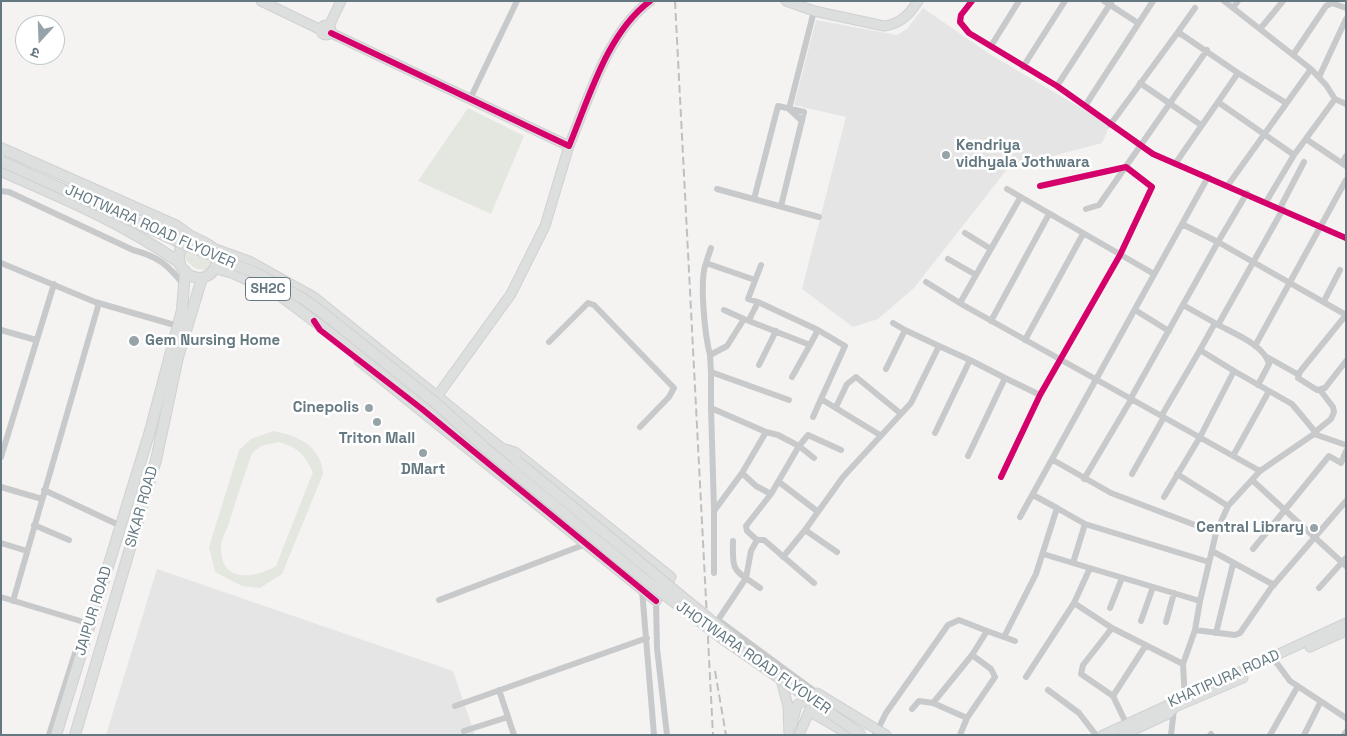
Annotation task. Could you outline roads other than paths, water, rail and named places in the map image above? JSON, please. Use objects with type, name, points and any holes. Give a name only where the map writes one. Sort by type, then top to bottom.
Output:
[{"type":"main road","points":[[1,148],[175,225],[196,239],[210,244],[217,256],[215,268],[210,275],[202,278],[192,276],[151,242],[106,218],[1,171]]},
{"type":"main road","name":"JHOTWARA ROAD FLYOVER","points":[[1,160],[179,242],[258,274],[302,298],[324,313],[438,405],[484,447],[645,580],[782,680],[813,696],[862,735]]},
{"type":"main road","points":[[184,285],[179,254],[186,242],[196,239]]},
{"type":"main road","name":"JHOTWARA ROAD FLYOVER","points":[[214,249],[250,262],[313,297],[438,395],[674,592],[750,652],[875,733]]},
{"type":"main road","name":"SH2C","points":[[215,268],[234,273],[278,294],[314,321]]},
{"type":"main road","name":"SIKAR ROAD","points":[[75,735],[158,452],[178,357],[202,278]]},
{"type":"main road","name":"JAIPUR ROAD","points":[[56,735],[87,623],[121,526],[178,326],[184,285]]},
{"type":"main road","name":"JHOTWARA ROAD FLYOVER","points":[[314,321],[455,429],[465,439],[484,447]]},
{"type":"street","points":[[260,1],[327,29],[569,146]]},
{"type":"street","points":[[327,29],[340,1]]},
{"type":"street","points":[[470,99],[517,1]]},
{"type":"street","points":[[438,395],[511,294],[545,226],[569,146],[616,38],[639,9],[650,1]]},
{"type":"street","points":[[786,1],[814,11],[884,26],[895,24],[906,17],[918,1]]},
{"type":"street","points":[[972,1],[961,15],[962,26],[990,46],[1056,86],[1140,145],[1175,164],[1345,236]]},
{"type":"street","points":[[990,46],[1019,1]]},
{"type":"street","points":[[1023,66],[1065,1]]},
{"type":"street","points":[[1085,106],[1153,1]]},
{"type":"street","points":[[1224,1],[1311,69],[1335,99],[1346,104]]},
{"type":"street","points":[[1233,8],[1238,1]]},
{"type":"street","points":[[1260,29],[1283,1]]},
{"type":"street","points":[[1056,86],[1108,3],[1138,23]]},
{"type":"street","points":[[1293,55],[1326,6],[1332,3],[1346,8]]},
{"type":"street","points":[[1110,125],[1195,8]]},
{"type":"street","points":[[789,108],[814,11]]},
{"type":"street","points":[[1319,77],[1346,19]]},
{"type":"street","points":[[1178,32],[1286,104]]},
{"type":"street","points":[[1086,210],[1099,205],[1168,103],[1207,50]]},
{"type":"street","points":[[1228,185],[1311,69]]},
{"type":"street","points":[[1175,164],[1238,73]]},
{"type":"street","points":[[1140,83],[1201,125]]},
{"type":"street","points":[[1266,202],[1294,155],[1335,99]]},
{"type":"street","points":[[1218,102],[1294,155]]},
{"type":"street","points":[[754,199],[778,106],[789,108],[804,112],[781,206]]},
{"type":"street","points":[[1306,139],[1344,164],[1346,156]]},
{"type":"street","points":[[1132,474],[1200,350],[1282,208],[1304,162]]},
{"type":"street","points":[[1040,186],[1126,167]]},
{"type":"street","points":[[1001,477],[1040,395],[1120,255],[1152,187],[1126,167]]},
{"type":"street","points":[[1020,517],[1208,177]]},
{"type":"street","points":[[1255,346],[1346,180]]},
{"type":"street","points":[[717,189],[819,217]]},
{"type":"street","points":[[1007,189],[1154,274]]},
{"type":"street","points":[[1,191],[9,192],[133,250],[153,255],[165,263],[184,285]]},
{"type":"street","points":[[1084,479],[1247,193]]},
{"type":"street","points":[[960,303],[1020,198]]},
{"type":"street","points":[[991,321],[1049,214]]},
{"type":"street","points":[[1182,224],[1218,242],[1346,315],[1298,375]]},
{"type":"street","points":[[965,233],[991,250]]},
{"type":"street","points":[[1025,340],[1083,234]]},
{"type":"street","points":[[711,248],[704,276],[706,340],[710,355],[711,372],[714,573]]},
{"type":"street","points":[[948,259],[976,275]]},
{"type":"street","points":[[1,263],[98,303],[178,326]]},
{"type":"street","points":[[706,263],[755,280]]},
{"type":"street","points":[[761,265],[748,299],[818,330],[844,346],[813,417]]},
{"type":"street","points":[[1324,301],[1340,270]]},
{"type":"street","points":[[926,282],[991,321],[1260,472]]},
{"type":"street","points":[[1,457],[54,284]]},
{"type":"street","points":[[710,355],[723,349],[758,302]]},
{"type":"street","points":[[13,601],[98,303]]},
{"type":"street","points":[[549,342],[588,303],[594,305],[674,388],[670,397],[640,427]]},
{"type":"street","points":[[1184,305],[1255,346],[1265,356],[1298,375],[1300,380],[1320,390],[1334,412],[1331,420],[1316,433],[1260,472],[1228,506],[1216,533],[1194,630],[1183,664],[1186,701]]},
{"type":"street","points":[[724,310],[810,345]]},
{"type":"street","points":[[1135,310],[1169,331]]},
{"type":"street","points":[[314,321],[320,330],[422,409],[656,601]]},
{"type":"street","points":[[893,323],[1040,395]]},
{"type":"street","points":[[1,330],[36,340]]},
{"type":"street","points":[[792,377],[818,330]]},
{"type":"street","points":[[886,369],[905,330]]},
{"type":"street","points":[[759,365],[776,331]]},
{"type":"street","points":[[783,557],[805,530],[817,511],[880,435],[911,403],[939,346]]},
{"type":"street","points":[[1200,350],[1292,404],[1316,433],[1346,445]]},
{"type":"street","points":[[1258,385],[1269,364],[1265,356]]},
{"type":"street","points":[[936,433],[970,360]]},
{"type":"street","points":[[1320,390],[1325,388],[1346,361]]},
{"type":"street","points":[[1164,497],[1200,437],[1234,371]]},
{"type":"street","points":[[711,372],[789,400]]},
{"type":"street","points":[[836,407],[847,384],[856,377],[900,413]]},
{"type":"street","points":[[968,456],[1004,378]]},
{"type":"street","points":[[1233,456],[1269,391]]},
{"type":"street","points":[[821,399],[880,435]]},
{"type":"street","points":[[711,408],[766,432],[778,435],[799,446],[814,458]]},
{"type":"street","points":[[714,511],[742,473],[766,432]]},
{"type":"street","points":[[814,583],[764,540],[757,540],[747,532],[746,526],[771,494],[808,434],[841,450]]},
{"type":"street","points":[[500,447],[514,452],[671,577],[656,601],[657,648],[667,735]]},
{"type":"street","points":[[1253,549],[1329,456],[1340,463],[1346,451]]},
{"type":"street","points":[[1053,460],[1111,493],[1216,533]]},
{"type":"street","points":[[742,473],[756,486],[771,494]]},
{"type":"street","points":[[1177,474],[1228,506]]},
{"type":"street","points":[[1252,480],[1345,562],[1319,588]]},
{"type":"street","points":[[779,482],[817,511]]},
{"type":"street","points":[[1,487],[42,499]]},
{"type":"street","points":[[44,490],[121,526]]},
{"type":"street","points":[[1033,495],[1086,524],[1132,540],[1209,562]]},
{"type":"street","points":[[1194,630],[1235,635],[1240,633],[1274,585],[1346,501]]},
{"type":"street","points":[[1004,637],[1022,605],[1043,554],[1057,508]]},
{"type":"street","points":[[1072,562],[1086,524]]},
{"type":"street","points":[[34,525],[70,540]]},
{"type":"street","points":[[805,530],[837,552]]},
{"type":"street","points":[[757,540],[751,551],[746,578],[718,620],[813,696],[875,733],[886,735]]},
{"type":"street","points":[[733,541],[732,565],[760,588]]},
{"type":"street","points":[[1,543],[27,551]]},
{"type":"street","points":[[439,600],[586,544]]},
{"type":"street","points":[[1212,551],[1274,585]]},
{"type":"street","points":[[1043,554],[1200,601]]},
{"type":"street","points":[[1216,633],[1233,564]]},
{"type":"street","points":[[1026,677],[1074,603],[1090,568]]},
{"type":"street","points":[[1110,608],[1122,578]]},
{"type":"street","points":[[1141,621],[1153,587]]},
{"type":"street","points":[[642,590],[654,735]]},
{"type":"street","points":[[1166,622],[1174,593]]},
{"type":"street","points":[[1,597],[87,623],[50,735]]},
{"type":"street","points":[[1074,603],[1112,628],[1183,664]]},
{"type":"street","points":[[875,733],[886,713],[948,625],[959,620],[1015,640]]},
{"type":"street","name":"KHATIPURA ROAD","points":[[1102,735],[1126,723],[1186,701],[1346,623]]},
{"type":"street","points":[[1112,628],[1083,665],[1081,674],[1113,696],[1126,723]]},
{"type":"street","points":[[933,703],[972,655],[987,631]]},
{"type":"street","points":[[1112,735],[1346,631]]},
{"type":"street","points":[[455,706],[647,638]]},
{"type":"street","points":[[1113,696],[1146,645]]},
{"type":"street","points":[[647,650],[657,648]]},
{"type":"street","points":[[960,735],[967,718],[995,677],[991,669],[972,655]]},
{"type":"street","points":[[1276,662],[1290,681],[1320,703],[1346,718]]},
{"type":"street","points":[[782,680],[788,706],[789,733]]},
{"type":"street","points":[[1270,735],[1298,686]]},
{"type":"street","points":[[499,690],[514,735]]},
{"type":"street","points":[[1048,690],[1079,714],[1096,735]]},
{"type":"street","points":[[789,733],[797,705],[813,696]]},
{"type":"street","points":[[799,735],[813,696]]},
{"type":"street","points":[[912,709],[919,701],[933,703],[967,718]]},
{"type":"street","points":[[1304,735],[1320,703]]},
{"type":"street","points":[[1123,735],[1168,714],[1170,708]]},
{"type":"street","points":[[1170,708],[1171,735]]},
{"type":"street","points":[[809,711],[850,735]]},
{"type":"street","points":[[464,730],[508,718]]},
{"type":"railway","points":[[675,1],[713,735]]},
{"type":"railway","points":[[715,671],[726,735]]},
{"type":"place","name":"Kendriya vidhyala Jothwara","points":[[946,155]]},
{"type":"place","name":"Gem Nursing Home","points":[[134,341]]},
{"type":"place","name":"Cinepolis","points":[[369,408]]},
{"type":"place","name":"Triton Mall","points":[[377,422]]},
{"type":"place","name":"DMart","points":[[423,453]]},
{"type":"place","name":"Central Library","points":[[1314,528]]}]
